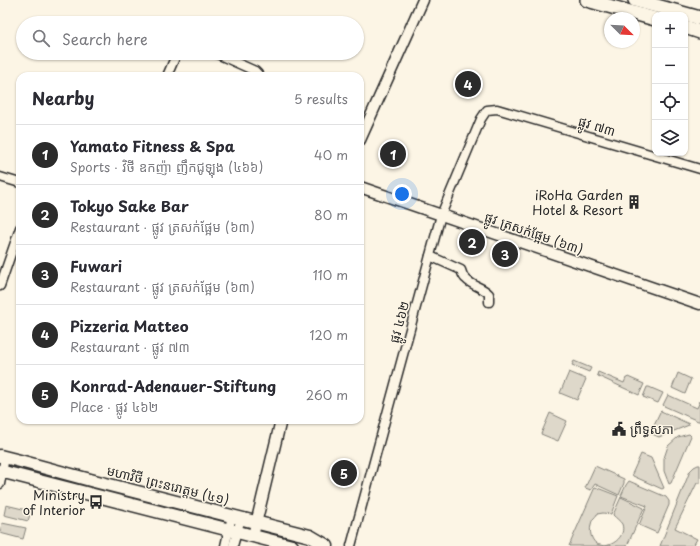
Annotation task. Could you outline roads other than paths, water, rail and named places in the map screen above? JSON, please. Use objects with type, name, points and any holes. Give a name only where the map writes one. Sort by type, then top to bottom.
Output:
[{"type":"highway","points":[[587,0],[651,13],[700,18]]},
{"type":"highway","points":[[635,0],[651,13]]},
{"type":"highway","points":[[688,29],[700,32]]},
{"type":"main road","name":"មហាវិថី ព្រះនរោត្តម (៤១)","points":[[3,457],[310,536],[328,546]]},
{"type":"main road","points":[[1,471],[292,546]]},
{"type":"street","points":[[364,131],[423,0]]},
{"type":"street","points":[[168,72],[174,60]]},
{"type":"street","points":[[231,60],[256,72]]},
{"type":"street","name":"ផ្លូវ ៧៣","points":[[487,110],[497,109],[700,170]]},
{"type":"street","name":"ផ្លូវ ៤៦២","points":[[351,546],[441,215],[481,119],[487,110]]},
{"type":"street","points":[[0,177],[16,182]]},
{"type":"street","name":"ផ្លូវ ត្រសក់ផ្អែម (៦៣)","points":[[364,188],[700,304]]},
{"type":"street","points":[[0,286],[16,240]]},
{"type":"street","points":[[430,256],[461,270],[467,281],[486,290],[489,294],[489,302]]},
{"type":"street","points":[[253,536],[280,424]]},
{"type":"street","points":[[0,484],[3,457]]},
{"type":"street","points":[[233,546],[233,530],[236,517]]},
{"type":"street","points":[[225,546],[233,530]]},
{"type":"place","name":"Pizzeria Matteo","points":[[468,84]]},
{"type":"place","name":"Yamato Fitness & Spa","points":[[393,154]]},
{"type":"place","name":"iRoHa Garden Hotel & Resort","points":[[634,202]]},
{"type":"place","name":"Tokyo Sake Bar","points":[[472,242]]},
{"type":"place","name":"Fuwari","points":[[505,254]]},
{"type":"place","name":"ព្រឹទ្ធសភា","points":[[619,429]]},
{"type":"place","name":"Konrad-Adenauer-Stiftung","points":[[344,473]]},
{"type":"place","name":"Ministry of Interior","points":[[96,502]]}]
